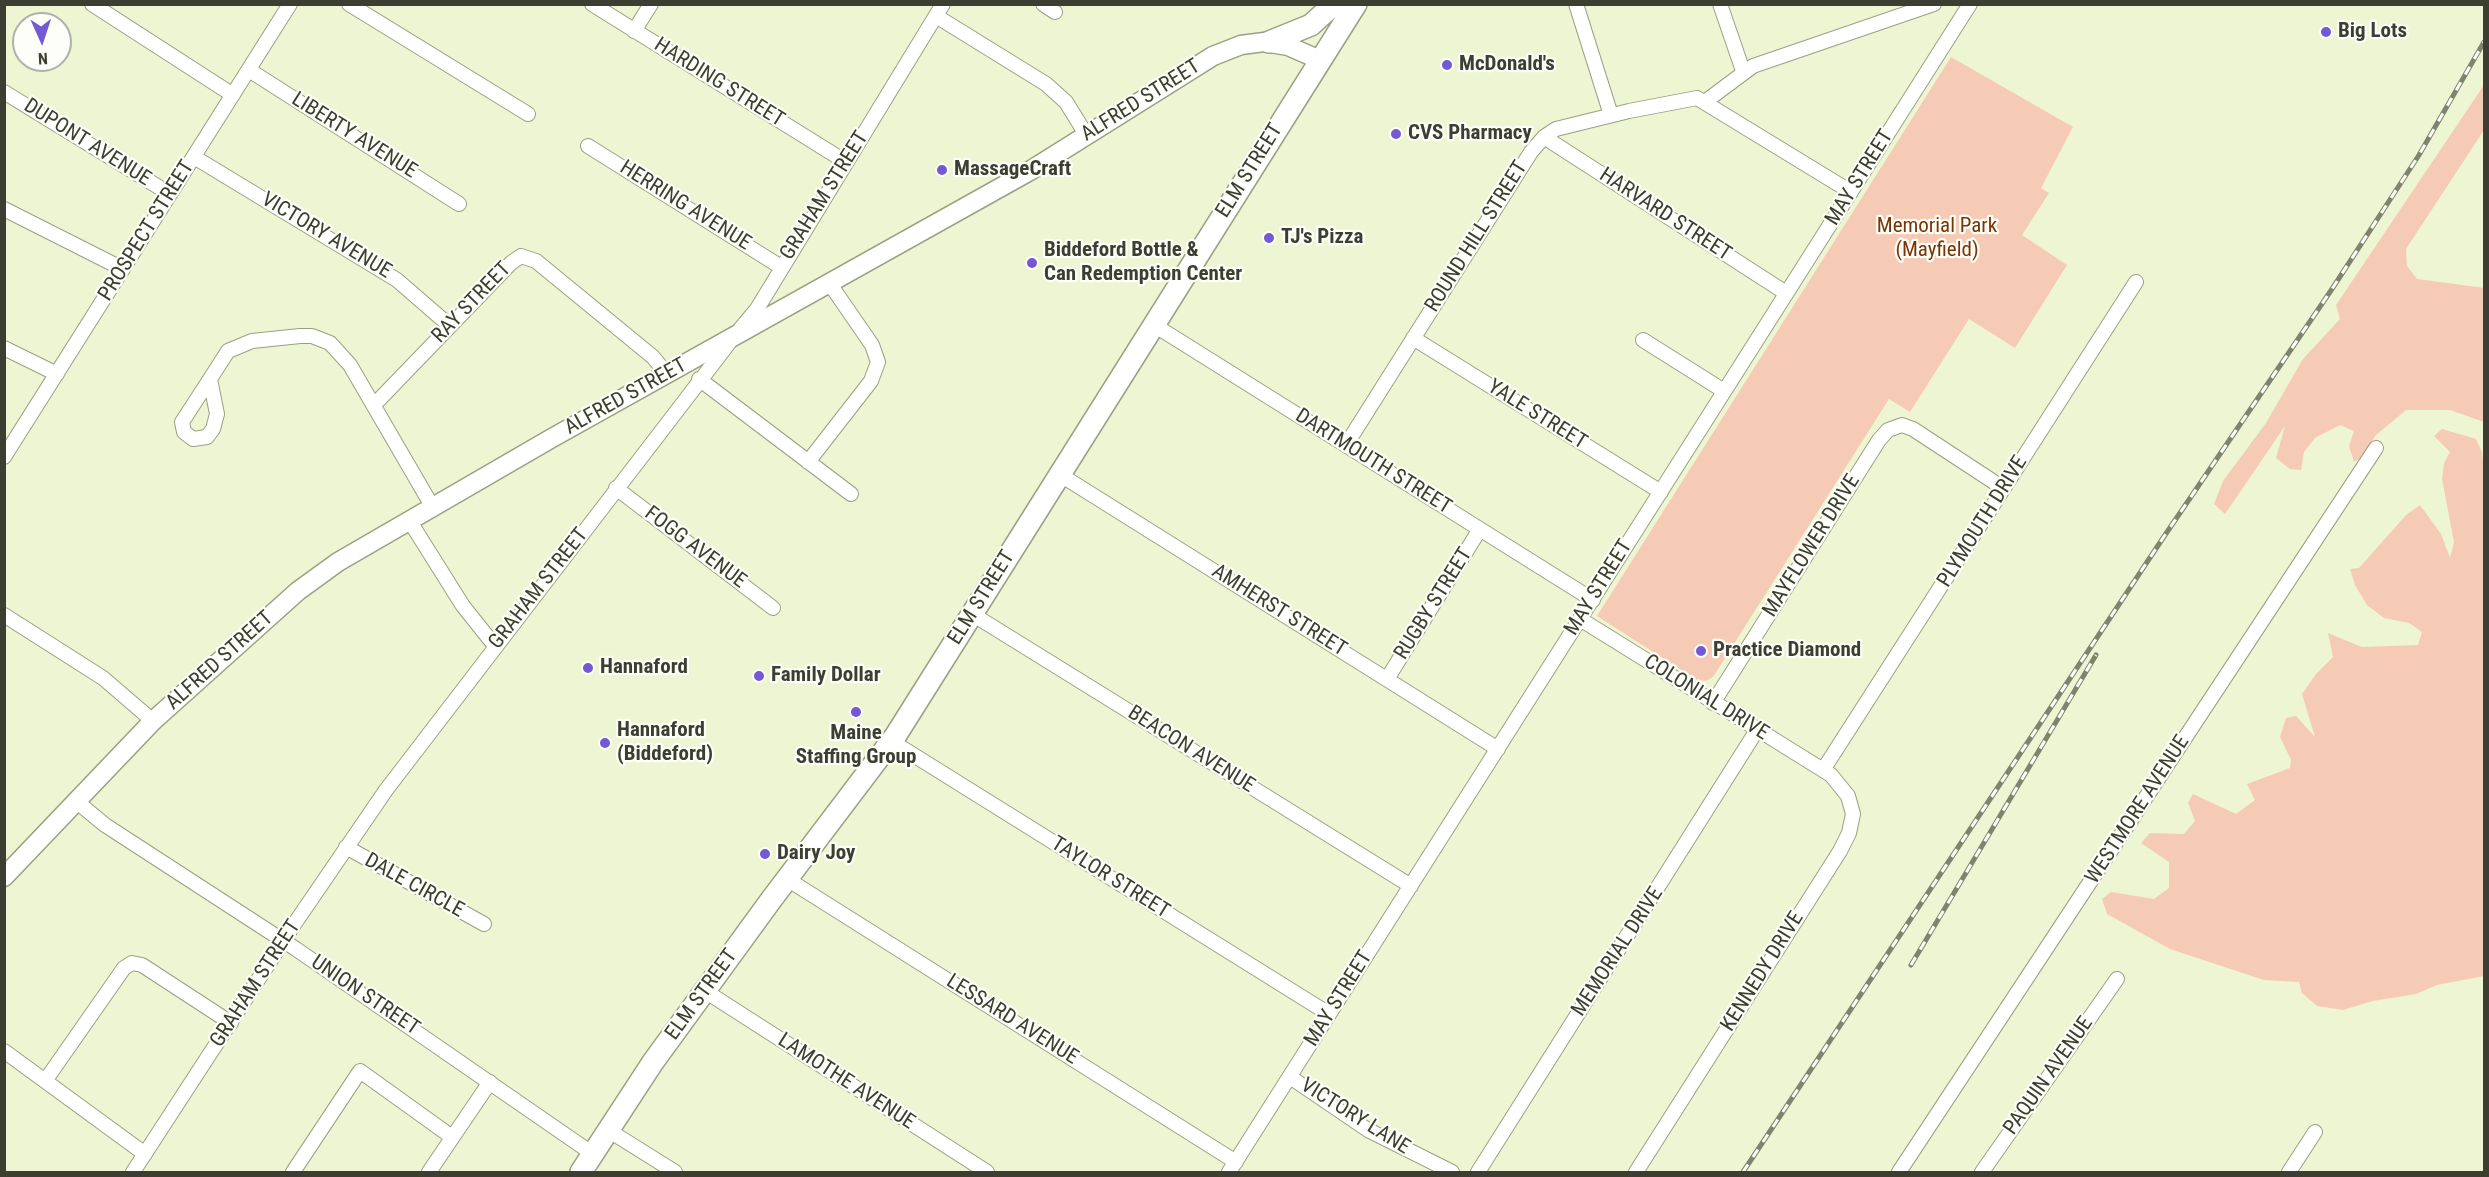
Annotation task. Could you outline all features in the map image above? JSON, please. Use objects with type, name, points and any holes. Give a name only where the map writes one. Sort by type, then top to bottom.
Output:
[{"type":"main road","points":[[1269,42],[1311,25],[1334,4]]},
{"type":"main road","name":"ELM STREET","points":[[582,1173],[608,1130],[705,991],[891,741],[1356,4]]},
{"type":"main road","name":"ALFRED STREET","points":[[4,877],[153,721],[312,580],[432,506],[830,284],[1087,136],[1213,56],[1240,45],[1269,42],[1298,50],[1320,60]]},
{"type":"street","points":[[92,4],[233,95]]},
{"type":"street","name":"PROSPECT STREET","points":[[4,457],[290,4]]},
{"type":"street","points":[[349,4],[528,114]]},
{"type":"street","name":"HARDING STREET","points":[[592,4],[846,162]]},
{"type":"street","points":[[634,31],[651,4]]},
{"type":"street","points":[[1576,4],[1611,115]]},
{"type":"street","points":[[1720,4],[1743,71]]},
{"type":"street","points":[[1706,101],[1743,71],[1934,4]]},
{"type":"street","name":"MAY STREET","points":[[1233,1167],[1970,4]]},
{"type":"street","points":[[939,10],[1046,84],[1066,102],[1087,136]]},
{"type":"street","name":"GRAHAM STREET","points":[[133,1173],[346,847],[495,646],[699,379],[758,309],[781,267],[939,10]]},
{"type":"street","name":"LIBERTY AVENUE","points":[[249,70],[459,204]]},
{"type":"street","name":"DUPONT AVENUE","points":[[4,92],[170,194]]},
{"type":"street","points":[[1544,137],[1565,126],[1697,98],[1706,101],[1851,192]]},
{"type":"street","name":"HARVARD STREET","points":[[1544,137],[1786,293]]},
{"type":"street","name":"ROUND HILL STREET","points":[[1346,445],[1488,219],[1544,137]]},
{"type":"street","name":"HERRING AVENUE","points":[[588,146],[781,267]]},
{"type":"street","name":"VICTORY AVENUE","points":[[194,157],[398,280],[450,326]]},
{"type":"street","points":[[4,209],[123,269]]},
{"type":"street","name":"RAY STREET","points":[[374,405],[513,260],[526,256],[536,261],[653,357],[667,374]]},
{"type":"street","name":"PLYMOUTH DRIVE","points":[[1826,766],[1894,664],[2003,488],[2136,282]]},
{"type":"street","points":[[808,462],[871,381],[878,362],[872,345],[830,284]]},
{"type":"street","name":"DARTMOUTH STREET","points":[[1154,325],[1593,600]]},
{"type":"street","points":[[210,379],[222,357],[235,346],[252,341],[312,336],[330,343],[344,357],[432,506]]},
{"type":"street","name":"YALE STREET","points":[[1413,338],[1661,492]]},
{"type":"street","points":[[1643,340],[1725,391]]},
{"type":"street","points":[[4,348],[57,374]]},
{"type":"street","points":[[699,379],[851,494]]},
{"type":"street","name":"MAYFLOWER DRIVE","points":[[1713,703],[1888,429],[1897,426],[1913,429],[2003,488]]},
{"type":"street","name":"WESTMORE AVENUE","points":[[1899,1173],[2376,448]]},
{"type":"street","name":"AMHERST STREET","points":[[1059,474],[1498,749]]},
{"type":"street","name":"FOGG AVENUE","points":[[616,488],[773,608]]},
{"type":"street","points":[[409,520],[463,606],[495,646]]},
{"type":"street","name":"RUGBY STREET","points":[[1387,679],[1480,529]]},
{"type":"street","name":"BEACON AVENUE","points":[[972,614],[1410,886]]},
{"type":"street","points":[[4,615],[103,678],[153,721]]},
{"type":"street","name":"COLONIAL DRIVE","points":[[1580,619],[1757,730],[1826,766]]},
{"type":"street","name":"MEMORIAL DRIVE","points":[[1478,1173],[1757,730]]},
{"type":"street","name":"TAYLOR STREET","points":[[891,741],[1329,1014]]},
{"type":"street","name":"KENNEDY DRIVE","points":[[1636,1173],[1849,833],[1853,819],[1851,803],[1826,766]]},
{"type":"street","name":"UNION STREET","points":[[76,801],[105,825],[284,941],[593,1154]]},
{"type":"street","name":"DALE CIRCLE","points":[[346,847],[484,924]]},
{"type":"street","name":"LESSARD AVENUE","points":[[787,879],[1233,1167]]},
{"type":"street","points":[[45,1081],[124,968],[132,963],[142,965],[231,1023]]},
{"type":"street","name":"PAQUIN AVENUE","points":[[1982,1173],[2117,979]]},
{"type":"street","name":"LAMOTHE AVENUE","points":[[705,991],[987,1173]]},
{"type":"street","points":[[4,1051],[145,1154]]},
{"type":"street","points":[[293,1173],[360,1071],[452,1137]]},
{"type":"street","name":"VICTORY LANE","points":[[1290,1077],[1368,1130],[1452,1173]]},
{"type":"street","points":[[429,1173],[490,1082]]},
{"type":"street","points":[[608,1130],[675,1173]]},
{"type":"street","points":[[2289,1173],[2315,1132]]},
{"type":"green space","name":"Memorial Park (Mayfield)","points":[[1951,57],[2073,127],[2041,188],[2049,193],[2022,235],[2067,265],[2015,348],[1969,319],[1910,412],[1889,399],[1713,677],[1706,681],[1697,680],[1597,616]]},
{"type":"green space","points":[[2484,85],[2484,130],[2406,249],[2407,266],[2417,279],[2484,288],[2484,422],[2450,410],[2406,410],[2375,436],[2365,455],[2354,462],[2349,446],[2354,431],[2340,425],[2315,438],[2304,452],[2301,470],[2290,469],[2276,458],[2285,426],[2225,514],[2214,504],[2223,481],[2266,423],[2303,359],[2340,319],[2336,305]]},
{"type":"green space","points":[[2442,429],[2476,439],[2482,452],[2484,471],[2484,976],[2437,985],[2416,994],[2373,1001],[2343,1010],[2317,1006],[2302,993],[2299,982],[2264,980],[2170,949],[2107,914],[2102,899],[2111,892],[2154,899],[2169,888],[2169,862],[2141,843],[2150,833],[2184,834],[2195,821],[2188,803],[2193,794],[2236,814],[2255,800],[2247,784],[2290,768],[2291,760],[2280,737],[2286,718],[2296,716],[2315,737],[2302,694],[2316,674],[2333,657],[2328,633],[2362,647],[2418,645],[2422,632],[2409,623],[2384,618],[2367,605],[2355,585],[2350,569],[2359,568],[2406,515],[2420,505],[2441,534],[2450,558],[2454,542],[2442,479],[2444,463],[2450,452],[2434,436]]},
{"type":"railway","points":[[1743,1172],[2163,538],[2332,289],[2419,155],[2484,42]]},
{"type":"railway","points":[[1911,965],[2096,655]]},
{"type":"place","name":"Big Lots","points":[[2326,32]]},
{"type":"place","name":"McDonald's","points":[[1447,65]]},
{"type":"place","name":"CVS Pharmacy","points":[[1396,134]]},
{"type":"place","name":"MassageCraft","points":[[942,170]]},
{"type":"place","name":"TJ's Pizza","points":[[1269,238]]},
{"type":"place","name":"Biddeford Bottle & Can Redemption Center","points":[[1032,263]]},
{"type":"place","name":"Practice Diamond","points":[[1701,651]]},
{"type":"place","name":"Hannaford","points":[[588,668]]},
{"type":"place","name":"Family Dollar","points":[[759,676]]},
{"type":"place","name":"Maine Staffing Group","points":[[856,712]]},
{"type":"place","name":"Hannaford (Biddeford)","points":[[605,743]]},
{"type":"place","name":"Dairy Joy","points":[[765,854]]}]
